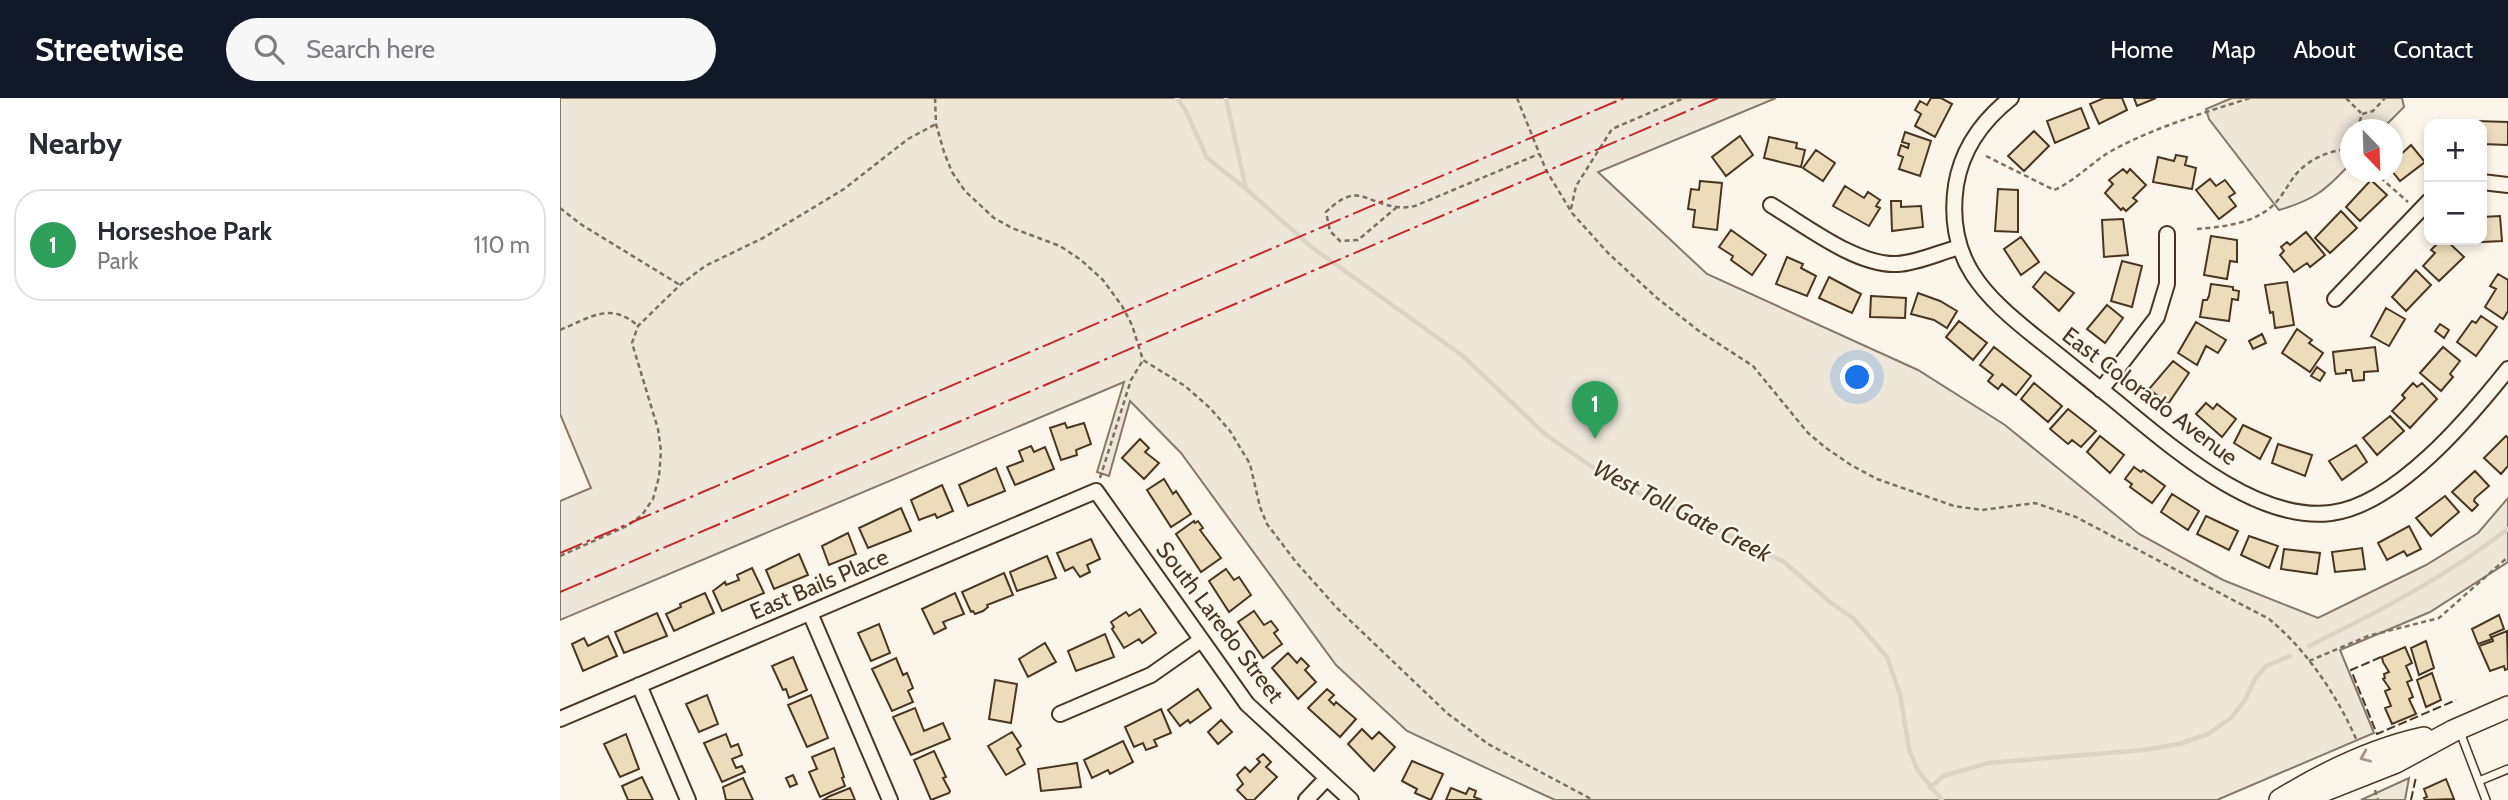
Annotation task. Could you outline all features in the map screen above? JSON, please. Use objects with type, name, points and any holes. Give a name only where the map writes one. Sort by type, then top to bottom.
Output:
[{"type":"street","name":"East Colorado Avenue","points":[[2011,98],[1981,127],[1964,157],[1954,198],[1960,247],[1975,278],[1987,295],[2004,311],[2101,390],[2206,472],[2239,491],[2294,512],[2331,514],[2371,501],[2388,490],[2448,438],[2508,369]]},
{"type":"street","points":[[2487,183],[2508,185]]},
{"type":"street","points":[[1771,205],[1853,254],[1881,264],[1900,264],[1960,247]]},
{"type":"street","points":[[2335,299],[2424,206]]},
{"type":"street","points":[[2101,390],[2157,317],[2167,284],[2167,234]]},
{"type":"street","name":"East Bails Place","points":[[561,715],[639,685],[1096,491]]},
{"type":"street","name":"South Laredo Street","points":[[1096,491],[1247,704],[1351,800]]},
{"type":"street","points":[[810,612],[890,800]]},
{"type":"street","points":[[1060,714],[1151,675],[1201,640]]},
{"type":"street","points":[[639,685],[688,800]]},
{"type":"street","points":[[2300,800],[2396,762],[2456,730],[2508,707]]},
{"type":"street","points":[[2280,800],[2331,772],[2382,750],[2456,730]]},
{"type":"street","points":[[1306,800],[1326,779]]},
{"type":"lane","points":[[2456,730],[2486,800]]},
{"type":"lane","points":[[2479,781],[2508,768]]},
{"type":"path","points":[[935,98],[936,124],[952,172],[965,191],[994,218],[1012,228],[1060,246],[1081,260],[1102,280],[1127,316],[1143,359],[1185,386],[1230,430],[1250,464],[1260,507],[1268,524],[1296,562],[1337,608],[1447,713],[1488,744],[1593,800]]},
{"type":"path","points":[[1517,98],[1546,170],[1571,212],[1608,253],[1657,299],[1699,331],[1753,366],[1808,433],[1851,466],[1877,479],[1966,509],[1982,510],[2035,503],[2057,509],[2269,619],[2291,638],[2309,662],[2336,702],[2360,748]]},
{"type":"path","points":[[1571,212],[1576,186],[1612,129],[1684,98]]},
{"type":"path","points":[[1986,156],[2054,190],[2113,150],[2140,137],[2187,118],[2250,98]]},
{"type":"path","points":[[2346,98],[2362,114]]},
{"type":"path","points":[[2362,114],[2373,111],[2385,98]]},
{"type":"path","points":[[2360,119],[2362,114]]},
{"type":"path","points":[[560,556],[627,527],[642,515],[653,499],[659,477],[661,450],[658,429],[632,343],[638,326],[680,285],[705,266],[763,238],[844,190],[908,139],[936,124]]},
{"type":"path","points":[[2197,229],[2224,226],[2269,210],[2294,176],[2311,162],[2330,152],[2340,150]]},
{"type":"path","points":[[1396,207],[1358,240],[1340,241],[1330,231],[1326,212],[1337,201],[1355,195],[1396,207],[1415,206],[1539,154]]},
{"type":"path","points":[[2385,182],[2408,202]]},
{"type":"path","points":[[560,208],[582,225],[680,285]]},
{"type":"path","points":[[560,330],[604,312],[627,316],[638,326]]},
{"type":"path","points":[[1096,491],[1131,380],[1143,359]]},
{"type":"path","points":[[2309,662],[2368,636],[2439,618],[2508,557]]},
{"type":"path","points":[[2373,787],[2378,800]]},
{"type":"shaded area","points":[[560,98],[1776,98],[1598,172],[1707,274],[1918,370],[2005,425],[2139,534],[2223,580],[2318,618],[2426,565],[2478,533],[2508,498],[2508,562],[2430,612],[2340,650],[2374,733],[2217,800],[1555,800],[1407,731],[1336,665],[1181,453],[1130,401],[1109,476],[1097,472],[1124,382],[560,620],[560,501],[591,488],[560,414]]},
{"type":"shaded area","points":[[2232,98],[2402,98],[2404,107],[2392,119],[2340,119],[2340,175],[2319,193],[2279,210],[2209,119],[2206,109]]},
{"type":"shaded area","points":[[2409,778],[2405,800],[2361,800]]},
{"type":"building","points":[[1931,98],[1941,98],[1952,104],[1935,137],[1915,126],[1921,114],[1915,110],[1920,101],[1927,105]]},
{"type":"building","points":[[2104,98],[2122,98],[2127,110],[2099,124],[2090,104]]},
{"type":"building","points":[[2134,98],[2156,98],[2137,106]]},
{"type":"building","points":[[2081,108],[2089,128],[2055,143],[2047,121]]},
{"type":"building","points":[[2487,121],[2508,122],[2508,145],[2487,144]]},
{"type":"building","points":[[2034,131],[2049,146],[2024,171],[2008,156]]},
{"type":"building","points":[[1905,132],[1931,141],[1920,176],[1899,169],[1903,157],[1898,155],[1901,145],[1908,148],[1909,144],[1902,142]]},
{"type":"building","points":[[1740,136],[1753,155],[1726,176],[1712,157]]},
{"type":"building","points":[[1769,137],[1797,143],[1796,148],[1805,150],[1801,167],[1764,158]]},
{"type":"building","points":[[2411,145],[2424,163],[2403,179],[2403,152]]},
{"type":"building","points":[[1816,150],[1835,163],[1823,181],[1803,168]]},
{"type":"building","points":[[2176,155],[2187,157],[2185,165],[2196,168],[2192,189],[2153,182],[2158,157],[2174,161]]},
{"type":"building","points":[[2123,169],[2127,173],[2130,169],[2146,185],[2133,198],[2137,201],[2126,211],[2123,208],[2121,210],[2105,193],[2113,184],[2109,180]]},
{"type":"building","points":[[2210,179],[2216,186],[2225,180],[2235,193],[2229,197],[2236,206],[2219,219],[2196,190]]},
{"type":"building","points":[[1700,181],[1722,183],[1717,230],[1693,227],[1695,210],[1688,209],[1691,189],[1699,190]]},
{"type":"building","points":[[2369,182],[2373,182],[2387,195],[2360,221],[2346,207]]},
{"type":"building","points":[[1845,186],[1864,198],[1868,192],[1880,200],[1876,206],[1880,208],[1869,226],[1833,206]]},
{"type":"building","points":[[1998,189],[2018,190],[2018,232],[1995,231]]},
{"type":"building","points":[[1891,201],[1901,201],[1901,207],[1921,206],[1923,227],[1892,231]]},
{"type":"building","points":[[2341,211],[2357,228],[2330,253],[2315,238]]},
{"type":"building","points":[[2500,216],[2502,241],[2487,242],[2487,217]]},
{"type":"building","points":[[2123,219],[2128,255],[2104,257],[2102,220]]},
{"type":"building","points":[[1731,230],[1766,255],[1752,275],[1731,260],[1733,256],[1719,247]]},
{"type":"building","points":[[2306,232],[2325,255],[2310,267],[2307,263],[2294,272],[2280,255],[2284,251],[2281,247],[2287,242],[2290,245]]},
{"type":"building","points":[[2211,236],[2237,240],[2237,262],[2230,261],[2227,279],[2204,275]]},
{"type":"building","points":[[2021,237],[2039,262],[2021,275],[2004,249]]},
{"type":"building","points":[[2436,245],[2451,245],[2464,257],[2439,281],[2423,266],[2435,253],[2431,250]]},
{"type":"building","points":[[1787,257],[1803,264],[1801,268],[1816,276],[1807,296],[1776,284]]},
{"type":"building","points":[[2122,261],[2142,266],[2132,307],[2111,301]]},
{"type":"building","points":[[2416,270],[2431,285],[2406,311],[2392,297]]},
{"type":"building","points":[[2045,272],[2074,293],[2059,311],[2033,287]]},
{"type":"building","points":[[2498,274],[2508,280],[2508,311],[2503,319],[2485,307],[2496,289],[2490,286]]},
{"type":"building","points":[[1829,277],[1861,294],[1852,313],[1819,298]]},
{"type":"building","points":[[2287,282],[2294,325],[2275,328],[2265,285]]},
{"type":"building","points":[[2211,284],[2233,287],[2233,290],[2239,291],[2238,300],[2232,299],[2229,321],[2200,317],[2203,300],[2207,300],[2209,296]]},
{"type":"building","points":[[1918,293],[1957,311],[1947,328],[1934,320],[1911,314]]},
{"type":"building","points":[[1871,296],[1906,298],[1905,318],[1870,317]]},
{"type":"building","points":[[2107,305],[2123,318],[2105,343],[2087,329]]},
{"type":"building","points":[[2386,308],[2405,319],[2389,346],[2371,336]]},
{"type":"building","points":[[2481,316],[2497,327],[2476,356],[2457,342],[2472,321],[2476,323]]},
{"type":"building","points":[[1959,321],[1987,343],[1973,360],[1946,337]]},
{"type":"building","points":[[2196,322],[2226,340],[2218,353],[2206,346],[2197,365],[2178,353]]},
{"type":"building","points":[[2440,324],[2449,330],[2444,338],[2435,331]]},
{"type":"building","points":[[2297,329],[2312,340],[2309,343],[2323,353],[2310,372],[2282,353]]},
{"type":"building","points":[[2262,334],[2266,343],[2253,349],[2249,341]]},
{"type":"building","points":[[1994,347],[2031,376],[2016,395],[2002,384],[1998,389],[1988,381],[1993,375],[1980,365]]},
{"type":"building","points":[[2375,347],[2378,371],[2364,372],[2364,380],[2353,381],[2351,370],[2336,374],[2333,352]]},
{"type":"building","points":[[2443,347],[2460,361],[2450,374],[2453,377],[2441,391],[2420,373]]},
{"type":"building","points":[[2173,361],[2189,373],[2168,404],[2149,389]]},
{"type":"building","points":[[2317,367],[2325,373],[2320,381],[2311,376]]},
{"type":"building","points":[[2034,383],[2062,406],[2048,422],[2021,399]]},
{"type":"building","points":[[2413,383],[2417,387],[2422,383],[2437,399],[2410,428],[2392,411],[2405,398],[2402,395]]},
{"type":"building","points":[[2206,403],[2213,409],[2217,404],[2236,419],[2222,437],[2196,414]]},
{"type":"building","points":[[2068,409],[2096,431],[2081,447],[2072,440],[2068,444],[2050,429]]},
{"type":"building","points":[[2390,416],[2404,431],[2377,455],[2363,438]]},
{"type":"building","points":[[1065,423],[1067,428],[1084,423],[1091,444],[1076,450],[1077,455],[1061,460],[1050,428]]},
{"type":"building","points":[[2243,425],[2271,438],[2260,459],[2234,443]]},
{"type":"building","points":[[2100,436],[2124,455],[2110,473],[2087,452]]},
{"type":"building","points":[[2506,436],[2508,466],[2501,474],[2484,458]]},
{"type":"building","points":[[1140,439],[1149,448],[1145,452],[1159,463],[1144,479],[1122,458]]},
{"type":"building","points":[[2278,444],[2312,455],[2305,476],[2272,463]]},
{"type":"building","points":[[2356,445],[2367,462],[2342,480],[2329,461]]},
{"type":"building","points":[[1031,446],[1034,452],[1045,447],[1054,469],[1015,485],[1007,467],[1023,461],[1019,451]]},
{"type":"building","points":[[2134,467],[2141,472],[2143,470],[2165,486],[2152,503],[2130,487],[2132,484],[2125,479]]},
{"type":"building","points":[[996,468],[1005,491],[968,506],[959,485]]},
{"type":"building","points":[[2475,471],[2489,486],[2475,498],[2474,501],[2478,505],[2472,511],[2452,492]]},
{"type":"building","points":[[1164,479],[1173,494],[1176,491],[1191,514],[1171,527],[1147,490]]},
{"type":"building","points":[[942,485],[953,511],[937,518],[935,514],[919,520],[911,500]]},
{"type":"building","points":[[2172,494],[2199,511],[2188,530],[2161,512]]},
{"type":"building","points":[[2445,496],[2459,512],[2431,536],[2416,518]]},
{"type":"building","points":[[901,508],[911,531],[868,548],[859,528]]},
{"type":"building","points":[[2206,516],[2238,531],[2229,550],[2197,534]]},
{"type":"building","points":[[1198,521],[1203,528],[1200,530],[1221,558],[1201,572],[1176,534]]},
{"type":"building","points":[[2409,526],[2421,549],[2407,556],[2404,551],[2387,560],[2378,543]]},
{"type":"building","points":[[848,533],[856,554],[829,565],[822,546]]},
{"type":"building","points":[[2249,536],[2278,546],[2269,568],[2241,555]]},
{"type":"building","points":[[1091,539],[1100,559],[1087,565],[1090,572],[1080,577],[1073,567],[1065,571],[1057,553]]},
{"type":"building","points":[[2362,548],[2365,569],[2335,572],[2332,552]]},
{"type":"building","points":[[2284,549],[2320,553],[2317,574],[2281,569]]},
{"type":"building","points":[[799,554],[808,575],[774,589],[766,570]]},
{"type":"building","points":[[1047,556],[1056,578],[1017,591],[1010,572]]},
{"type":"building","points":[[752,568],[764,593],[722,611],[713,591],[725,582],[726,585],[739,580],[737,575]]},
{"type":"building","points":[[1226,569],[1234,580],[1239,577],[1251,595],[1229,612],[1209,581]]},
{"type":"building","points":[[1004,573],[1013,595],[987,605],[983,611],[975,614],[971,612],[962,592]]},
{"type":"building","points":[[705,593],[714,613],[674,631],[666,614],[681,607],[680,604]]},
{"type":"building","points":[[955,593],[964,614],[943,622],[946,628],[934,634],[922,609]]},
{"type":"building","points":[[1140,609],[1156,633],[1142,643],[1139,639],[1124,648],[1112,629],[1114,627],[1111,622],[1126,612],[1129,616]]},
{"type":"building","points":[[1254,611],[1264,625],[1271,621],[1278,630],[1274,633],[1282,644],[1263,658],[1238,622]]},
{"type":"building","points":[[657,613],[667,636],[624,653],[615,632]]},
{"type":"building","points":[[2499,615],[2504,629],[2490,635],[2492,639],[2478,644],[2472,629]]},
{"type":"building","points":[[879,624],[890,653],[871,661],[858,633]]},
{"type":"building","points":[[2507,631],[2508,669],[2505,670],[2504,666],[2490,671],[2479,646],[2493,641],[2492,637]]},
{"type":"building","points":[[1105,634],[1114,657],[1076,671],[1068,651]]},
{"type":"building","points":[[608,636],[617,656],[583,671],[572,644],[584,638],[588,646]]},
{"type":"building","points":[[2426,641],[2434,668],[2419,675],[2411,648]]},
{"type":"building","points":[[1045,643],[1056,662],[1028,677],[1019,659]]},
{"type":"building","points":[[2405,647],[2412,663],[2406,666],[2412,680],[2407,682],[2413,697],[2409,699],[2416,714],[2392,724],[2385,708],[2391,706],[2385,691],[2390,689],[2383,679],[2384,674],[2389,672],[2382,657]]},
{"type":"building","points":[[1288,653],[1297,663],[1301,658],[1309,666],[1305,670],[1316,682],[1298,699],[1272,668]]},
{"type":"building","points":[[793,657],[807,690],[789,698],[772,666]]},
{"type":"building","points":[[896,658],[903,675],[907,673],[913,688],[908,691],[913,702],[892,711],[872,669]]},
{"type":"building","points":[[2432,673],[2441,700],[2426,707],[2417,680]]},
{"type":"building","points":[[995,680],[1017,684],[1011,723],[989,719]]},
{"type":"building","points":[[1198,689],[1211,708],[1190,723],[1188,720],[1180,726],[1168,710]]},
{"type":"building","points":[[1327,689],[1334,695],[1329,700],[1334,705],[1336,702],[1356,719],[1340,737],[1308,708]]},
{"type":"building","points":[[707,695],[718,724],[699,732],[686,704]]},
{"type":"building","points":[[811,695],[828,738],[807,747],[788,705]]},
{"type":"building","points":[[915,708],[924,731],[943,723],[950,739],[911,755],[893,717]]},
{"type":"building","points":[[1161,709],[1171,733],[1154,740],[1157,746],[1146,750],[1143,743],[1134,747],[1125,727]]},
{"type":"building","points":[[1221,720],[1232,732],[1218,744],[1208,732]]},
{"type":"building","points":[[1362,729],[1372,739],[1379,732],[1395,747],[1374,771],[1348,744]]},
{"type":"building","points":[[1012,732],[1021,746],[1017,749],[1025,764],[1006,775],[988,746]]},
{"type":"building","points":[[626,734],[639,769],[620,777],[604,744]]},
{"type":"building","points":[[726,734],[731,747],[738,744],[742,755],[732,759],[736,768],[742,766],[745,772],[722,782],[704,743]]},
{"type":"building","points":[[1123,741],[1133,762],[1110,774],[1108,770],[1092,778],[1084,760]]},
{"type":"building","points":[[834,748],[845,786],[820,797],[809,772],[817,769],[812,757]]},
{"type":"building","points":[[934,751],[950,791],[931,800],[914,760]]},
{"type":"building","points":[[1263,754],[1271,762],[1266,767],[1277,777],[1254,800],[1247,800],[1237,790],[1243,784],[1237,775],[1245,767],[1250,772],[1260,762],[1257,759]]},
{"type":"building","points":[[1412,761],[1443,774],[1431,800],[1415,793],[1417,789],[1402,781]]},
{"type":"building","points":[[1077,763],[1081,787],[1041,791],[1038,769]]},
{"type":"building","points":[[793,775],[797,784],[790,787],[786,778]]},
{"type":"building","points":[[642,777],[653,800],[628,800],[622,786]]},
{"type":"building","points":[[743,778],[753,800],[726,800],[723,787]]},
{"type":"building","points":[[2446,779],[2454,799],[2425,800],[2427,797],[2424,789]]},
{"type":"building","points":[[850,788],[855,800],[823,800],[830,796]]},
{"type":"building","points":[[1451,788],[1466,794],[1469,788],[1476,791],[1474,797],[1482,800],[1446,800]]},
{"type":"waterway","name":"West Toll Gate Creek","points":[[1177,98],[1186,111],[1207,158],[1313,248],[1463,356],[1546,435],[1614,482],[1784,562],[1854,619],[1887,657],[1900,694],[1909,749],[1918,771],[1942,800]]},
{"type":"waterway","points":[[1226,98],[1246,189]]},
{"type":"waterway","points":[[2309,646],[2412,592],[2508,529]]},
{"type":"waterway","points":[[1930,788],[1943,776],[1988,763],[2144,750],[2179,744],[2208,734],[2232,717],[2266,666],[2290,656]]},
{"type":"fence","points":[[2381,657],[2351,670],[2377,734],[2456,700]]},
{"type":"fence","points":[[2411,800],[2416,777]]},
{"type":"power","points":[[560,553],[1624,98]]},
{"type":"power","points":[[560,592],[1718,98]]},
{"type":"place","name":"Horseshoe Park","points":[[1595,439]]}]
